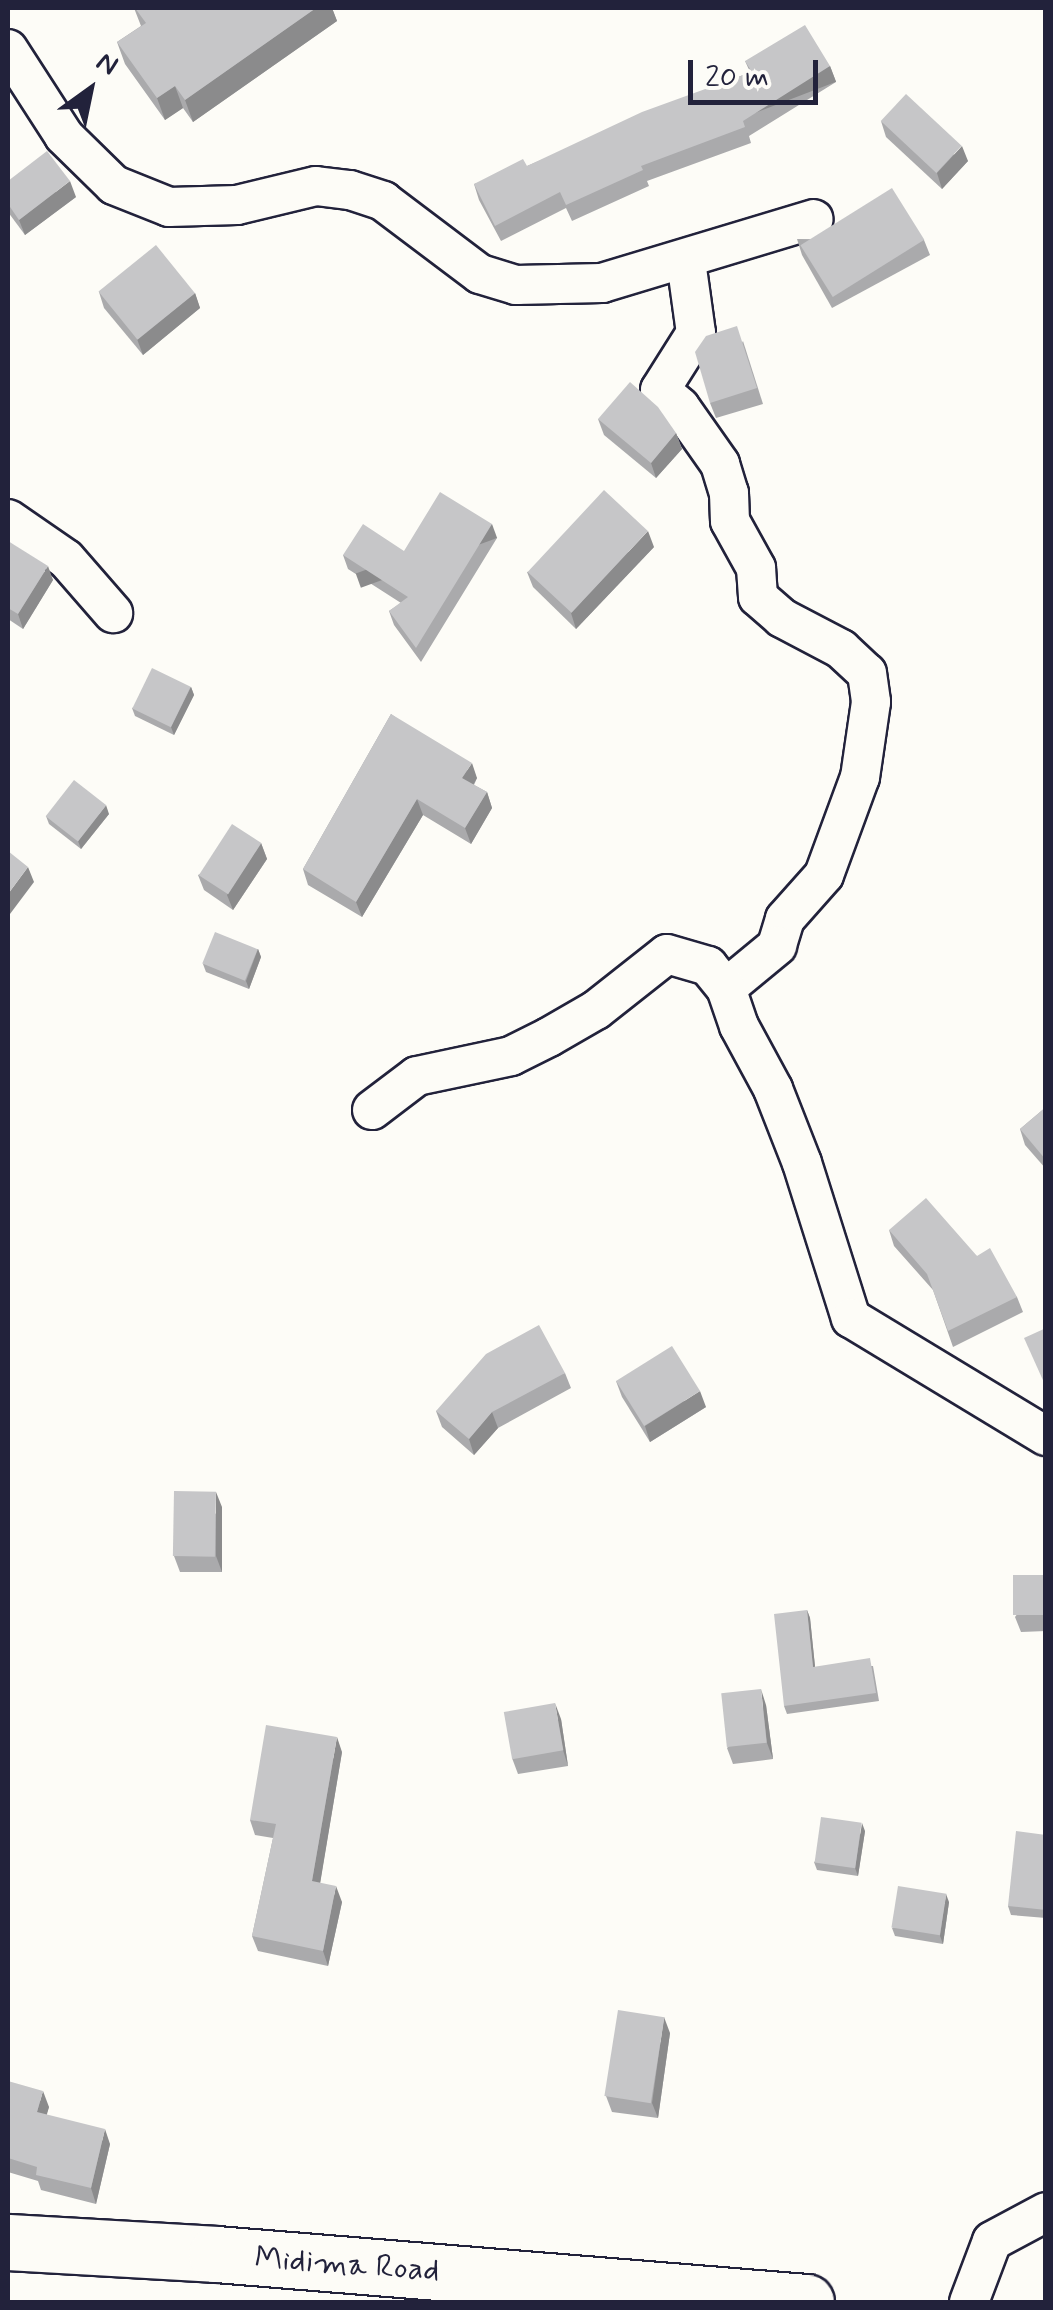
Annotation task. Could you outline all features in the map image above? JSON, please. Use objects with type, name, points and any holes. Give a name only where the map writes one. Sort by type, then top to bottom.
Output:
[{"type":"main road","name":"Midima Road","points":[[8,2242],[216,2254],[806,2302]]},
{"type":"street","points":[[8,48],[64,136],[114,185],[169,208],[237,205],[316,186],[350,190],[383,201],[480,274],[516,285],[602,283],[814,220]]},
{"type":"street","points":[[686,260],[696,333],[660,390],[680,407],[720,464],[729,492],[730,521],[756,568],[758,597],[782,618],[841,649],[867,673],[872,702],[860,778],[824,875],[785,919],[776,946],[726,988]]},
{"type":"street","points":[[8,519],[66,559],[113,613]]},
{"type":"street","points":[[372,1110],[417,1076],[511,1056],[549,1037],[596,1010],[667,954],[708,966],[726,988],[802,1163],[851,1318],[1046,1436]]},
{"type":"street","points":[[969,2302],[992,2241],[1046,2212]]},
{"type":"building","points":[[135,8],[316,8],[185,100],[175,86],[157,98],[117,42],[146,23]]},
{"type":"building","points":[[805,25],[830,66],[743,121],[745,127],[641,166],[643,170],[566,205],[560,192],[495,226],[474,184],[523,159],[527,166],[642,112],[752,72],[745,61]]},
{"type":"building","points":[[906,94],[962,146],[936,173],[881,121]]},
{"type":"building","points":[[47,151],[70,181],[19,220],[8,204],[8,181]]},
{"type":"building","points":[[892,188],[924,240],[833,297],[800,245]]},
{"type":"building","points":[[156,245],[195,293],[138,340],[98,292]]},
{"type":"building","points":[[737,326],[757,388],[710,403],[695,352],[706,336]]},
{"type":"building","points":[[630,382],[658,407],[676,433],[651,463],[598,419]]},
{"type":"building","points":[[604,490],[648,531],[571,613],[528,572]]},
{"type":"building","points":[[440,492],[492,524],[416,648],[389,611],[408,597],[343,555],[363,524],[404,551]]},
{"type":"building","points":[[8,541],[48,566],[18,614],[8,608]]},
{"type":"building","points":[[152,668],[191,687],[171,727],[132,708]]},
{"type":"building","points":[[391,714],[472,763],[462,778],[487,792],[465,828],[417,799],[356,902],[303,869]]},
{"type":"building","points":[[74,780],[106,805],[78,841],[46,816]]},
{"type":"building","points":[[232,824],[261,843],[228,894],[199,875]]},
{"type":"building","points":[[8,851],[28,867],[8,894]]},
{"type":"building","points":[[215,932],[258,949],[245,981],[202,964]]},
{"type":"building","points":[[1046,1107],[1046,1160],[1020,1129]]},
{"type":"building","points":[[926,1198],[977,1256],[990,1248],[1017,1297],[948,1331],[927,1274],[889,1230]]},
{"type":"building","points":[[539,1325],[565,1373],[492,1412],[469,1439],[436,1411],[486,1354]]},
{"type":"building","points":[[1046,1328],[1046,1387],[1024,1338]]},
{"type":"building","points":[[672,1346],[700,1391],[644,1426],[616,1381]]},
{"type":"building","points":[[174,1491],[216,1492],[215,1557],[173,1556]]},
{"type":"building","points":[[1013,1575],[1046,1575],[1046,1615],[1013,1615]]},
{"type":"building","points":[[807,1610],[813,1667],[870,1658],[876,1693],[784,1706],[774,1614]]},
{"type":"building","points":[[761,1689],[767,1743],[727,1747],[721,1693]]},
{"type":"building","points":[[555,1703],[563,1750],[512,1759],[504,1712]]},
{"type":"building","points":[[266,1725],[337,1737],[312,1881],[336,1886],[323,1951],[252,1936],[276,1824],[250,1820]]},
{"type":"building","points":[[821,1817],[862,1823],[855,1868],[815,1863]]},
{"type":"building","points":[[1016,1831],[1046,1835],[1046,1910],[1008,1906]]},
{"type":"building","points":[[898,1886],[946,1894],[940,1935],[891,1927]]},
{"type":"building","points":[[618,2010],[664,2017],[651,2103],[604,2096]]},
{"type":"building","points":[[8,2081],[43,2091],[37,2112],[105,2129],[91,2188],[36,2175],[37,2167],[8,2158]]}]
